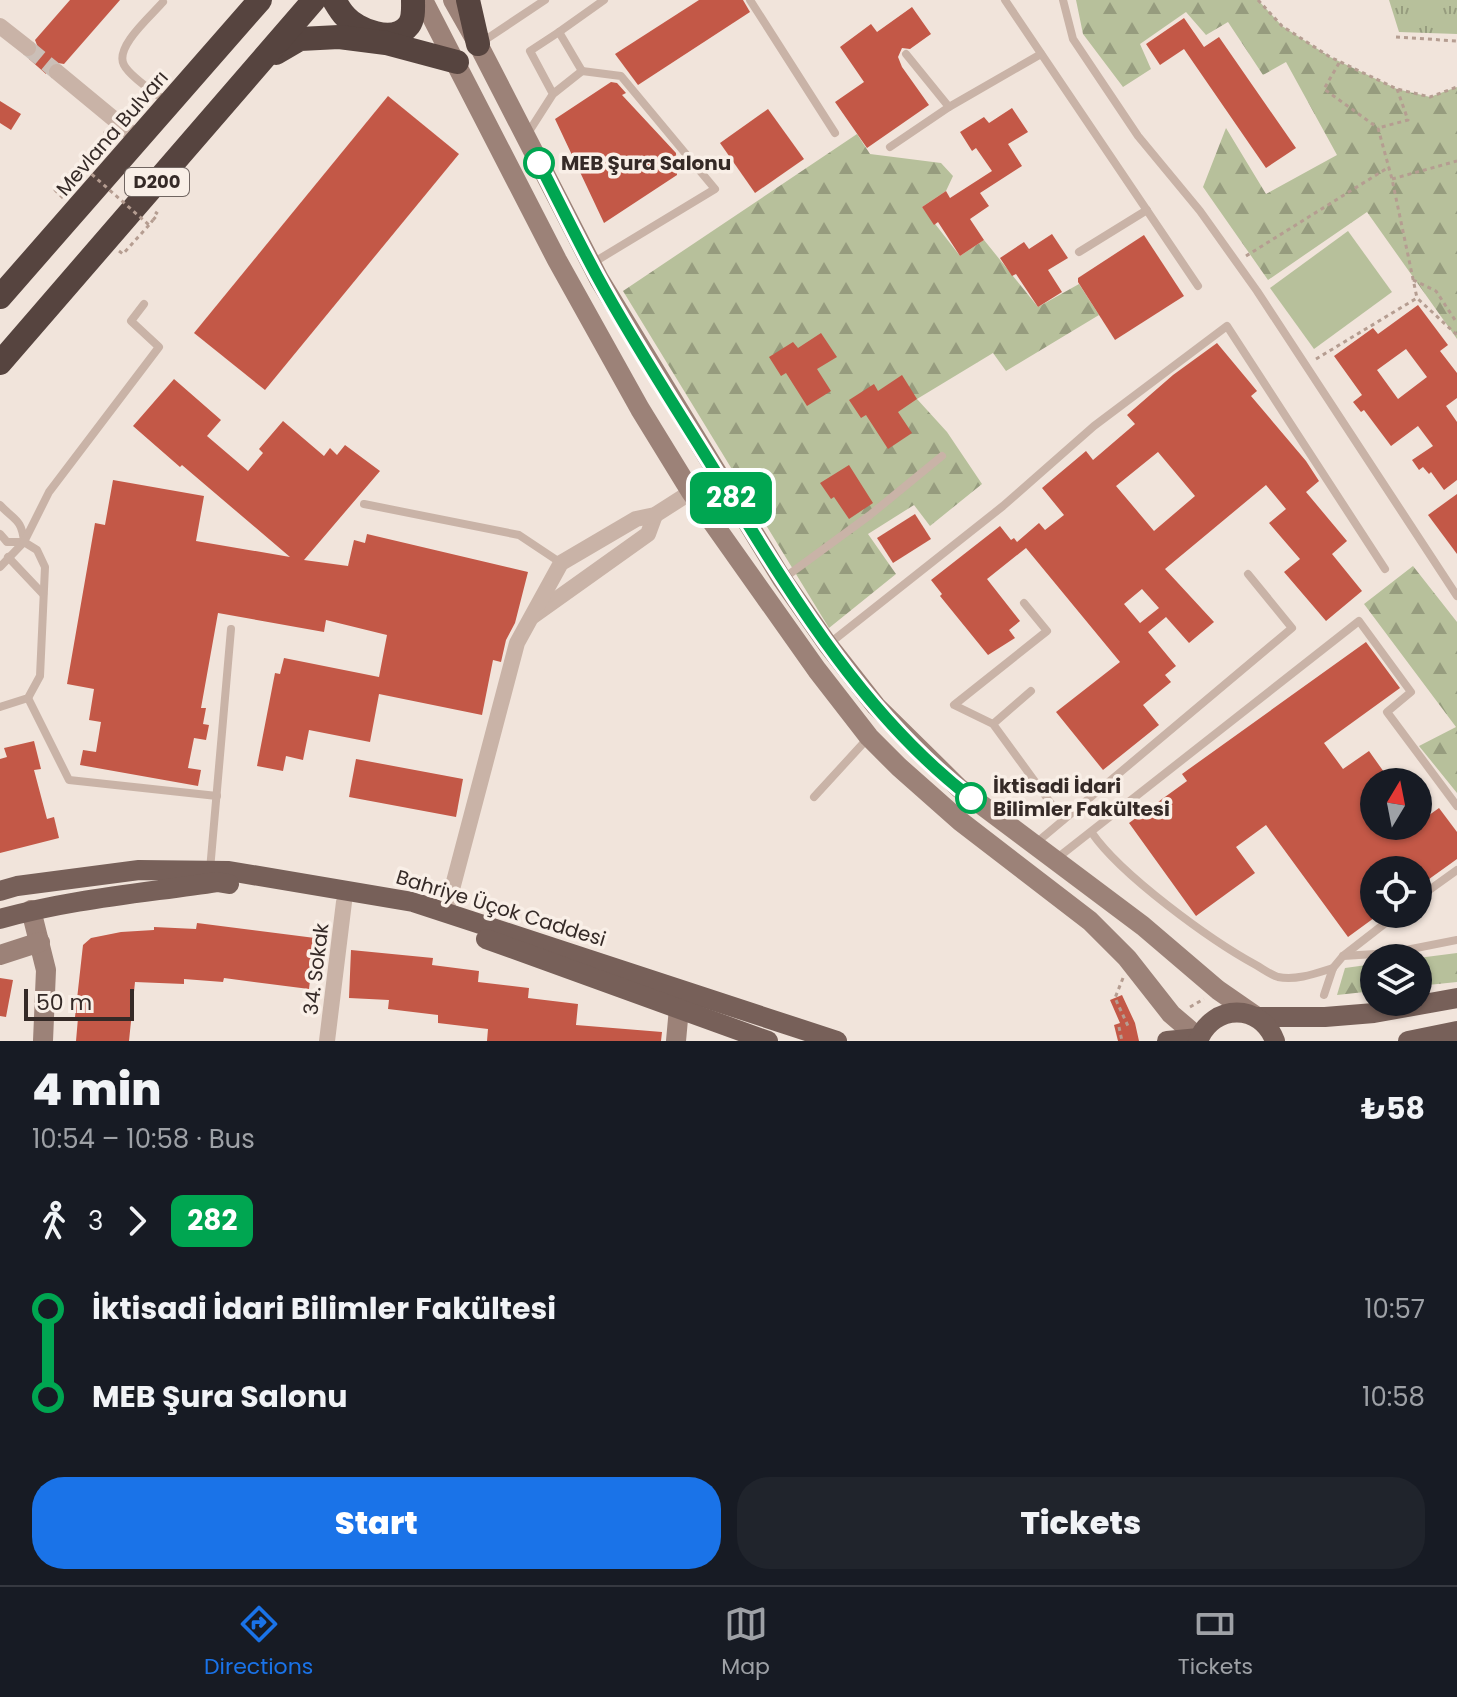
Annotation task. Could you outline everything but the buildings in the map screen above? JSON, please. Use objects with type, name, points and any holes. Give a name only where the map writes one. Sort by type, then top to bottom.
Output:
[{"type":"highway","name":"D200","points":[[0,363],[314,0]]},
{"type":"highway","points":[[334,0],[345,17],[363,30],[386,34],[404,30],[409,25],[413,0]]},
{"type":"highway","points":[[468,0],[478,44]]},
{"type":"highway","name":"Mevlana Bulvarı","points":[[0,297],[259,1]]},
{"type":"highway","points":[[260,62],[300,39],[339,37],[386,43],[457,62]]},
{"type":"main road","points":[[423,0],[557,260],[640,409],[691,492],[817,670],[869,737],[960,821],[1090,921],[1127,958],[1171,1014],[1199,1040]]},
{"type":"main road","points":[[453,0],[591,264],[669,398],[782,579],[876,706],[959,788],[1143,926],[1218,990],[1267,1025],[1275,1041]]},
{"type":"main road","name":"Bahriye Üçok Caddesi","points":[[8,889],[139,870],[229,871],[413,902],[837,1041]]},
{"type":"main road","name":"Bahriye Üçok Caddesi","points":[[0,919],[31,910],[217,882],[407,911],[768,1041]]},
{"type":"main road","points":[[8,889],[31,910],[40,942],[46,970],[43,1041]]},
{"type":"main road","points":[[0,955],[40,942]]},
{"type":"main road","points":[[1199,1040],[1205,1027],[1222,1014],[1233,1012],[1257,1017],[1325,1017],[1374,1013],[1457,998]]},
{"type":"main road","points":[[676,1041],[679,1008]]},
{"type":"main road","points":[[1408,1041],[1457,1031]]},
{"type":"main road","points":[[1167,1041],[1199,1040]]},
{"type":"street","points":[[0,26],[28,48]]},
{"type":"street","points":[[57,72],[138,139]]},
{"type":"street","points":[[446,912],[517,643],[561,563],[636,519],[655,515],[691,492]]},
{"type":"street","points":[[531,618],[584,583],[648,534],[655,515]]},
{"type":"street","points":[[561,563],[584,583]]},
{"type":"street","name":"34. Sokak","points":[[327,1041],[344,902]]},
{"type":"lane","points":[[478,44],[545,0]]},
{"type":"lane","points":[[553,94],[530,51],[604,0]]},
{"type":"lane","points":[[750,0],[835,133]]},
{"type":"lane","points":[[1005,0],[1198,286]]},
{"type":"lane","points":[[1063,0],[1073,39],[1138,136],[1200,211],[1237,262],[1457,596]]},
{"type":"lane","points":[[163,2],[124,45],[122,55],[124,65],[169,104]]},
{"type":"lane","points":[[559,32],[582,71]]},
{"type":"lane","points":[[906,54],[949,107]]},
{"type":"lane","points":[[890,147],[949,107],[1041,54]]},
{"type":"lane","points":[[526,137],[553,94],[582,71],[621,76],[715,189],[591,264]]},
{"type":"lane","points":[[1079,252],[1147,210]]},
{"type":"lane","points":[[0,567],[24,542],[49,492],[159,347],[131,321],[144,304]]},
{"type":"lane","points":[[828,645],[1003,506],[1094,426],[1227,326],[1385,569]]},
{"type":"lane","points":[[782,579],[870,515],[942,456]]},
{"type":"lane","points":[[364,504],[519,535],[561,563]]},
{"type":"lane","points":[[0,505],[23,527],[24,542]]},
{"type":"lane","points":[[0,534],[7,542],[24,542],[37,550],[45,567],[40,676],[28,698],[0,707]]},
{"type":"lane","points":[[8,557],[43,594]]},
{"type":"lane","points":[[1035,844],[1292,628],[1248,574]]},
{"type":"lane","points":[[1024,603],[1047,631],[954,705],[993,724],[1063,820]]},
{"type":"lane","points":[[1055,860],[1359,621],[1411,692],[1387,712],[1457,806]]},
{"type":"lane","points":[[210,871],[231,629]]},
{"type":"lane","points":[[993,724],[1031,691]]},
{"type":"lane","points":[[28,698],[69,780],[217,796]]},
{"type":"lane","points":[[814,797],[869,737]]},
{"type":"lane","points":[[1092,833],[1142,883],[1232,952],[1278,977],[1302,977],[1333,968]]},
{"type":"lane","points":[[1432,888],[1457,870]]},
{"type":"lane","points":[[1324,995],[1333,968],[1343,956],[1379,928]]},
{"type":"lane","points":[[1343,956],[1391,953],[1457,940]]},
{"type":"path","points":[[1258,0],[1282,26],[1339,61],[1397,89],[1430,97],[1457,87]]},
{"type":"path","points":[[1396,37],[1457,41]]},
{"type":"path","points":[[1339,61],[1324,89],[1378,128],[1417,298],[1457,335]]},
{"type":"path","points":[[1378,128],[1408,120],[1397,89]]},
{"type":"path","points":[[61,183],[115,120]]},
{"type":"path","points":[[1392,179],[1457,161]]},
{"type":"path","points":[[79,163],[149,225]]},
{"type":"path","points":[[1237,262],[1389,167]]},
{"type":"path","points":[[129,248],[153,220]]},
{"type":"path","points":[[1413,280],[1436,291],[1457,323]]},
{"type":"path","points":[[1307,365],[1417,298]]},
{"type":"path","points":[[1115,998],[1128,1026]]},
{"type":"path","points":[[1187,1009],[1206,998]]},
{"type":"path","points":[[1119,1027],[1122,1041]]},
{"type":"green space","points":[[1076,0],[1258,0],[1282,26],[1330,57],[1397,89],[1430,97],[1457,87],[1457,339],[1367,212],[1268,280],[1203,187],[1226,128],[1266,194],[1337,155],[1286,62],[1263,75],[1228,22],[1206,35],[1186,12],[1140,44],[1151,69],[1123,87],[1083,34]]},
{"type":"green space","points":[[1389,0],[1457,0],[1457,34],[1399,32]]},
{"type":"green space","points":[[857,134],[870,154],[941,163],[953,176],[946,191],[922,207],[960,256],[984,240],[1038,307],[1079,284],[1099,315],[1006,371],[993,353],[917,399],[947,432],[982,484],[930,526],[914,505],[868,534],[896,574],[829,628],[623,291]]},
{"type":"green space","points":[[1348,231],[1392,292],[1314,349],[1270,288]]},
{"type":"green space","points":[[1413,566],[1457,622],[1457,793],[1419,746],[1456,727],[1364,604]]},
{"type":"green space","points":[[1457,953],[1457,982],[1432,985],[1432,956]]},
{"type":"green space","points":[[1360,966],[1360,993],[1337,995],[1345,968]]},
{"type":"tunnel","points":[[28,48],[57,72]]},
{"type":"bus line","name":"282","points":[[539,163],[599,279],[669,398],[800,607],[876,706],[919,751],[971,798]]},
{"type":"place","name":"MEB Şura Salonu","points":[[539,163]]},
{"type":"place","name":"İktisadi İdari Bilimler Fakültesi","points":[[971,798]]}]
